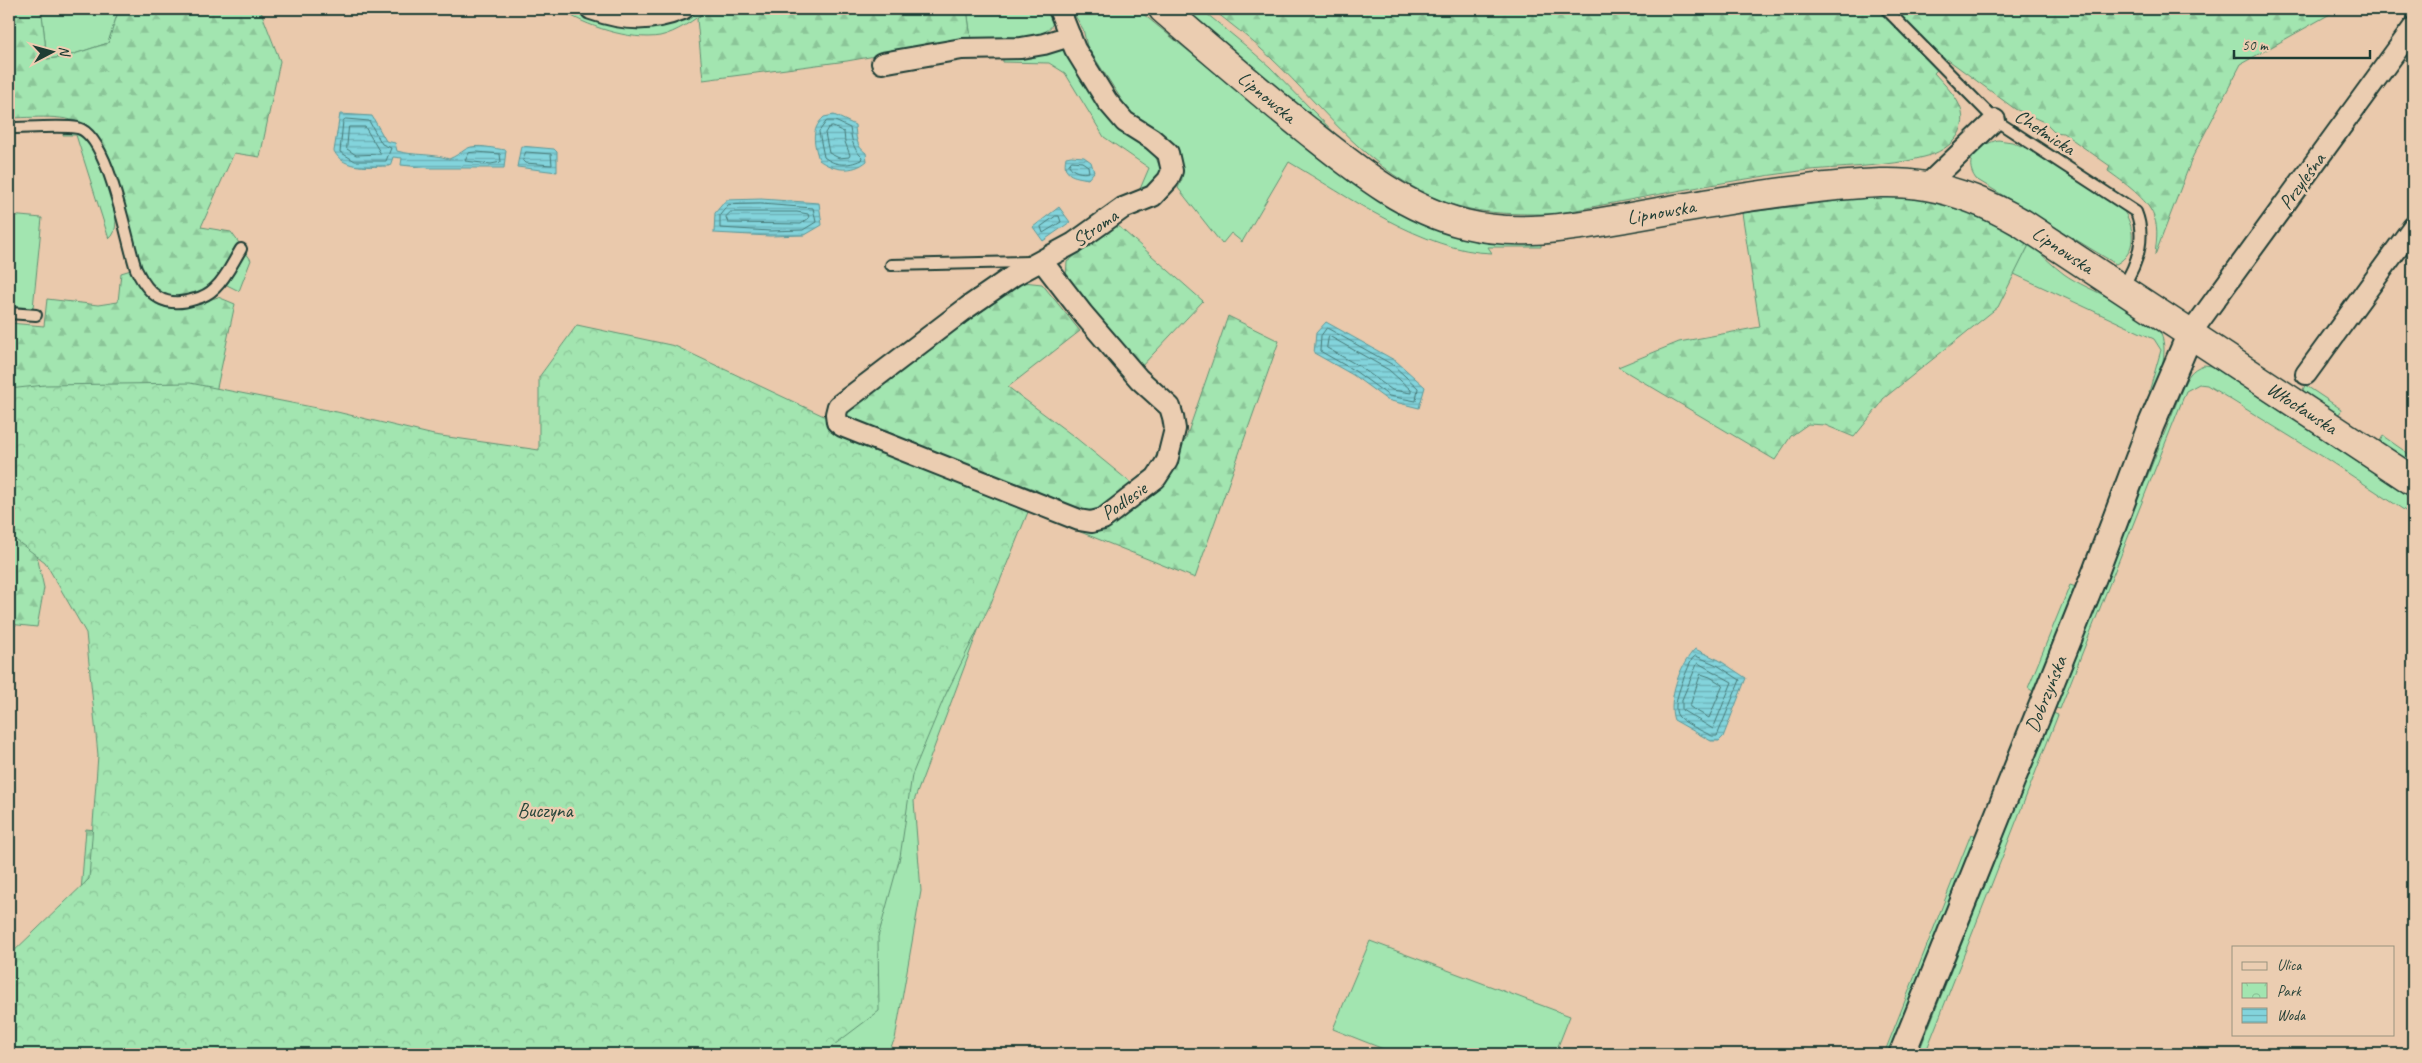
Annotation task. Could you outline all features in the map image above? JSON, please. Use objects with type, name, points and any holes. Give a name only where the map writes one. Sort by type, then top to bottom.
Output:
[{"type":"main road","name":"Lipnowska","points":[[1163,9],[1283,111],[1366,176],[1412,204],[1465,224],[1503,230],[1542,230],[1790,191],[1866,184],[1926,186],[1968,196],[2003,212],[2190,334]]},
{"type":"main road","name":"Włocławska","points":[[2190,334],[2413,481]]},
{"type":"street","points":[[591,9],[637,19],[662,17],[683,9]]},
{"type":"street","name":"Stroma","points":[[847,400],[974,303],[1013,276],[1074,243],[1123,208],[1154,196],[1168,180],[1172,170],[1168,153],[1163,147],[1125,122],[1107,101],[1075,49],[1059,9]]},
{"type":"street","name":"Przyleśna","points":[[2190,334],[2413,28]]},
{"type":"street","points":[[882,63],[962,49],[1021,48],[1044,44],[1070,36]]},
{"type":"street","points":[[1926,186],[1995,120]]},
{"type":"street","points":[[2306,374],[2413,227]]},
{"type":"street","name":"Podlesie","points":[[847,400],[838,406],[836,414],[837,422],[842,426],[1079,520],[1091,522],[1103,519],[1113,513],[1162,471],[1175,429],[1173,417],[1170,408],[1134,373],[1083,314],[1042,261]]},
{"type":"street","name":"Dobrzyńska","points":[[1902,1054],[2096,571],[2151,425],[2190,334]]},
{"type":"lane","name":"Chełmicka","points":[[1886,9],[1995,120],[2136,212],[2142,226],[2141,240],[2133,270],[2121,289]]},
{"type":"lane","points":[[9,128],[77,128],[83,131],[100,150],[107,164],[136,270],[144,285],[159,298],[184,303],[205,296],[223,279],[241,249]]},
{"type":"lane","points":[[891,265],[1012,264],[1042,261]]},
{"type":"lane","points":[[9,313],[36,315]]},
{"type":"green space","points":[[9,9],[35,9],[42,14],[47,59],[65,57],[108,43],[119,9],[260,9],[280,61],[260,157],[234,153],[201,227],[231,232],[239,243],[224,269],[212,284],[195,294],[174,298],[163,296],[151,288],[135,253],[115,175],[108,157],[86,127],[60,118],[9,118]]},
{"type":"green space","points":[[35,9],[119,9],[108,43],[65,57],[47,59],[42,15]]},
{"type":"green space","points":[[560,9],[577,9],[585,13],[672,20],[694,11],[694,9],[707,9],[679,29],[660,36],[648,37],[608,31],[582,21]]},
{"type":"green space","points":[[707,9],[967,9],[971,39],[847,61],[703,80],[697,19]]},
{"type":"green space","points":[[967,9],[1049,9],[1053,21],[1049,29],[1025,38],[971,39]]},
{"type":"green space","points":[[1071,9],[1137,9],[1285,130],[1389,208],[1416,221],[1471,240],[1541,243],[1541,247],[1488,247],[1492,253],[1466,250],[1440,243],[1387,220],[1289,162],[1242,242],[1231,233],[1222,244],[1178,188],[1182,179],[1182,166],[1175,145],[1168,138],[1132,116],[1087,46],[1083,29]]},
{"type":"green space","points":[[1181,9],[1201,9],[1246,46],[1270,67],[1352,151]]},
{"type":"green space","points":[[1212,9],[2339,9],[2241,64],[2193,156],[2155,255],[2157,236],[2151,210],[2134,191],[2108,171],[2110,166],[2063,133],[2054,132],[2044,122],[2015,109],[1947,59],[1934,73],[1957,101],[1963,117],[1962,126],[1952,143],[1929,156],[1895,163],[1769,175],[1554,214],[1499,213],[1485,212],[1445,202],[1418,190],[1394,175],[1350,139],[1264,51]]},
{"type":"green space","points":[[1064,46],[1118,128],[1155,155],[1160,168],[1160,175],[1143,192],[1140,189],[1149,168],[1104,137],[1065,73],[1049,63],[1003,62],[1003,54]]},
{"type":"green space","points":[[64,130],[79,135],[88,142],[102,164],[115,208],[116,221],[114,232],[109,239],[76,135],[63,135]]},
{"type":"green space","points":[[1998,140],[2012,142],[2028,149],[2122,209],[2132,231],[2131,246],[2123,259],[2116,264],[1976,179],[1971,166],[1974,154],[1984,146]]},
{"type":"green space","points":[[1877,196],[1939,201],[1977,213],[2030,243],[1998,307],[1883,399],[1854,437],[1825,425],[1808,424],[1791,436],[1775,460],[1618,367],[1679,342],[1760,327],[1742,213]]},
{"type":"green space","points":[[9,215],[42,218],[33,308],[9,306]]},
{"type":"green space","points":[[1116,224],[1203,301],[1138,370],[1066,278],[1067,262]]},
{"type":"green space","points":[[2030,243],[2074,281],[2132,309],[2155,326],[2161,334],[2164,357],[2154,394],[2149,392],[2161,350],[2154,339],[2014,274]]},
{"type":"green space","points":[[244,250],[251,260],[239,291],[223,283]]},
{"type":"green space","points":[[131,270],[139,286],[156,304],[176,308],[218,297],[235,304],[213,406],[170,1054],[79,917],[86,829],[132,834],[78,540],[34,542],[44,588],[37,627],[9,624],[9,323],[44,326],[47,299],[98,305],[118,302],[121,273]]},
{"type":"green space","points":[[1023,282],[1042,284],[1080,331],[1008,387],[1076,438],[1131,483],[1152,466],[1165,433],[1185,441],[1228,316],[1279,341],[1195,578],[819,427]]},
{"type":"green space","name":"Buczyna","points":[[577,325],[675,346],[828,418],[1037,490],[991,603],[944,698],[912,775],[900,857],[878,937],[879,1011],[830,1048],[828,1054],[9,1054],[9,956],[89,879],[98,755],[86,633],[45,562],[9,535],[9,389],[45,385],[190,383],[337,412],[434,435],[539,450],[539,377]]},
{"type":"green space","points":[[2204,365],[2212,366],[2413,499],[2413,516],[2325,458],[2207,385],[2199,384],[2186,391],[2060,709],[2055,708],[2184,385],[2193,371]]},
{"type":"green space","points":[[2305,385],[2341,409],[2340,413],[2335,415],[2303,395]]},
{"type":"green space","points":[[2383,436],[2413,457],[2413,468],[2380,447],[2380,441]]},
{"type":"green space","points":[[2070,585],[2076,587],[2034,692],[2028,688]]},
{"type":"green space","points":[[982,620],[914,801],[921,891],[895,1039],[887,1054],[808,1054],[913,759]]},
{"type":"green space","points":[[2053,713],[2058,715],[1925,1054],[1918,1054]]},
{"type":"green space","points":[[1971,834],[1977,836],[1890,1054],[1884,1054]]},
{"type":"green space","points":[[1370,941],[1570,1016],[1555,1054],[1396,1054],[1333,1029]]},
{"type":"water","points":[[340,114],[372,116],[386,141],[395,143],[397,151],[403,153],[449,159],[475,146],[506,150],[504,168],[430,168],[401,165],[402,158],[393,157],[390,166],[367,167],[351,165],[344,162],[334,151]]},
{"type":"water","points":[[834,115],[855,125],[858,144],[866,153],[867,161],[862,165],[843,169],[825,164],[819,160],[814,137],[815,132],[824,117]]},
{"type":"water","points":[[521,146],[554,149],[557,152],[557,172],[517,167]]},
{"type":"water","points":[[1066,157],[1084,157],[1091,162],[1094,172],[1088,179],[1073,176],[1067,172]]},
{"type":"water","points":[[761,199],[819,203],[822,225],[805,235],[770,236],[714,233],[715,213],[726,200]]},
{"type":"water","points":[[1059,207],[1070,222],[1043,241],[1033,227]]},
{"type":"water","points":[[1326,322],[1396,361],[1425,387],[1419,408],[1387,400],[1353,375],[1314,353],[1316,333]]},
{"type":"water","points":[[1695,649],[1719,660],[1746,678],[1723,737],[1719,741],[1711,741],[1674,720],[1672,703],[1676,683],[1684,664]]}]
